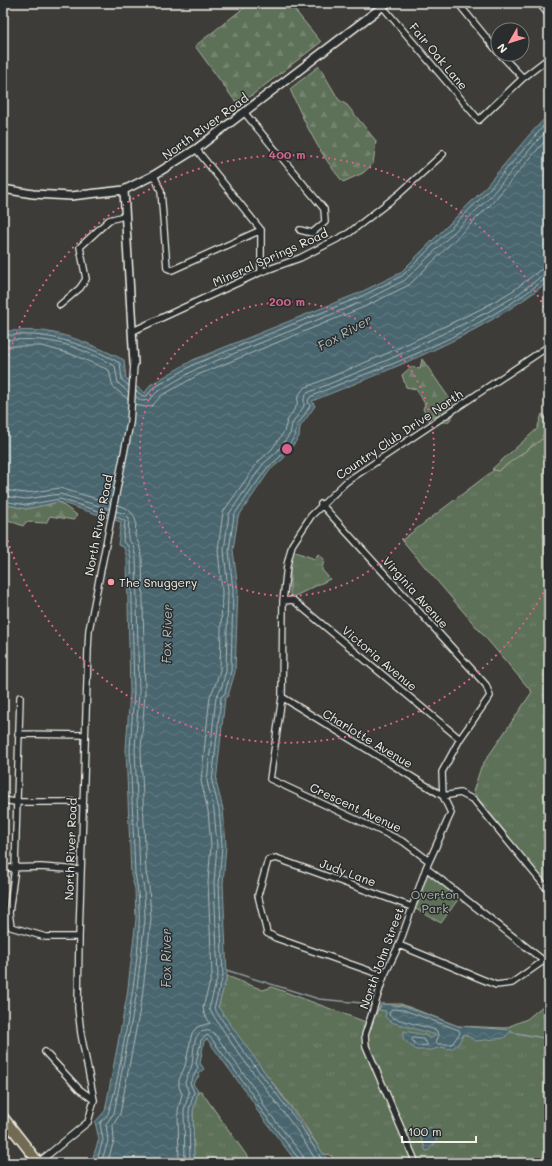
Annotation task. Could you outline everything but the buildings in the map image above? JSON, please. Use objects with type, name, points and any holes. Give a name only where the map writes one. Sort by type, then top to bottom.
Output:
[{"type":"main road","points":[[3,1116],[39,1163]]},
{"type":"street","points":[[458,3],[490,42]]},
{"type":"street","points":[[539,3],[549,15]]},
{"type":"street","name":"North River Road","points":[[39,1163],[88,1122],[94,1100],[78,1008],[84,735],[89,630],[130,423],[134,364],[133,331],[124,216],[124,190],[154,175],[196,149],[385,5]]},
{"type":"street","name":"Fair Oak Lane","points":[[385,5],[479,120],[523,78]]},
{"type":"street","points":[[508,62],[523,78],[549,58]]},
{"type":"street","points":[[244,112],[324,209],[325,222],[317,229],[312,233],[300,230]]},
{"type":"street","points":[[196,149],[261,230],[261,272]]},
{"type":"street","name":"Mineral Springs Road","points":[[133,331],[261,272],[300,258],[349,233],[399,194],[443,154]]},
{"type":"street","points":[[154,175],[161,190],[167,268],[172,270],[261,230]]},
{"type":"street","points":[[3,189],[33,194],[71,196],[124,190]]},
{"type":"street","points":[[60,305],[80,288],[86,279],[80,246],[109,220],[124,216]]},
{"type":"street","name":"Country Club Drive North","points":[[270,779],[282,698],[283,601],[287,565],[292,545],[304,525],[322,504],[346,482],[549,346]]},
{"type":"street","name":"Virginia Avenue","points":[[322,504],[486,685],[490,696]]},
{"type":"street","name":"Victoria Avenue","points":[[283,601],[293,600],[460,739]]},
{"type":"street","name":"North John Street","points":[[416,1163],[366,1046],[365,1035],[384,976],[399,946],[426,868],[452,813],[443,796],[442,772],[460,739],[490,696]]},
{"type":"street","points":[[20,697],[15,802],[14,868],[9,913],[11,927],[46,937],[79,937]]},
{"type":"street","name":"Charlotte Avenue","points":[[282,698],[443,796]]},
{"type":"street","points":[[18,734],[84,735]]},
{"type":"street","name":"Crescent Avenue","points":[[270,779],[404,842],[429,861]]},
{"type":"street","points":[[443,796],[460,793],[474,800],[549,891]]},
{"type":"street","points":[[3,800],[15,802],[83,802]]},
{"type":"street","name":"Judy Lane","points":[[384,976],[276,938],[267,933],[258,894],[268,860],[276,858],[412,907]]},
{"type":"street","points":[[3,868],[41,867],[80,870]]},
{"type":"street","points":[[399,946],[496,985],[512,983],[546,959],[426,868]]},
{"type":"street","points":[[45,1052],[79,1089],[94,1100]]},
{"type":"green space","points":[[250,3],[289,3],[321,42],[247,99],[235,101],[195,46]]},
{"type":"green space","points":[[319,66],[339,100],[347,105],[376,141],[373,164],[363,173],[343,182],[327,161],[313,138],[290,89]]},
{"type":"green space","points":[[422,359],[452,402],[453,416],[448,422],[430,422],[423,409],[425,404],[416,389],[406,387],[402,375],[411,367],[420,369]]},
{"type":"green space","points":[[542,414],[549,418],[549,434],[498,471],[492,469],[537,429]]},
{"type":"green space","points":[[549,428],[549,886],[473,792],[481,767],[532,692],[402,540]]},
{"type":"green space","points":[[59,502],[77,515],[74,520],[50,516],[46,523],[26,522],[23,526],[3,518],[3,504],[26,509]]},
{"type":"green space","points":[[293,551],[315,559],[318,554],[324,559],[322,570],[330,579],[293,597],[290,595],[290,566]]},
{"type":"green space","name":"Overton Park","points":[[427,872],[459,898],[441,923],[414,908]]},
{"type":"green space","points":[[227,976],[263,990],[272,987],[371,1024],[381,1004],[401,1004],[458,1026],[505,1028],[527,1019],[549,1001],[549,1163],[338,1163],[330,1155],[323,1154],[304,1124],[245,1046],[218,1007]]},
{"type":"green space","points":[[198,1091],[201,1091],[252,1163],[194,1163],[193,1111]]},
{"type":"water","name":"Fox River","points":[[549,114],[549,281],[522,301],[465,334],[404,363],[312,401],[315,406],[300,427],[299,437],[283,459],[270,470],[238,517],[233,550],[238,590],[235,672],[228,696],[225,698],[216,782],[223,809],[226,845],[223,884],[227,976],[218,1007],[330,1163],[297,1163],[256,1109],[254,1103],[207,1039],[204,1041],[200,1063],[204,1069],[198,1074],[199,1076],[193,1084],[198,1091],[193,1111],[194,1163],[91,1163],[99,1139],[95,1122],[105,1111],[127,996],[136,919],[135,889],[131,875],[126,749],[130,692],[127,558],[124,548],[118,545],[121,522],[59,502],[26,509],[3,504],[3,331],[43,331],[64,335],[94,346],[124,360],[126,379],[145,393],[150,385],[193,360],[359,293],[400,273],[481,192]]},
{"type":"water","points":[[381,1004],[404,1006],[458,1026],[512,1030],[504,1038],[476,1041],[464,1034],[458,1044],[453,1048],[447,1049],[442,1047],[431,1050],[416,1050],[403,1039],[404,1031],[425,1035],[430,1039],[436,1035],[391,1022],[385,1017],[386,1011],[379,1010]]},
{"type":"water","points":[[431,1127],[437,1141],[428,1151],[426,1151],[419,1132]]},
{"type":"waterway","points":[[226,970],[319,999],[362,1003],[371,1006]]},
{"type":"waterway","points":[[511,1032],[549,1039]]},
{"type":"place","name":"The Snuggery","points":[[111,582]]}]
